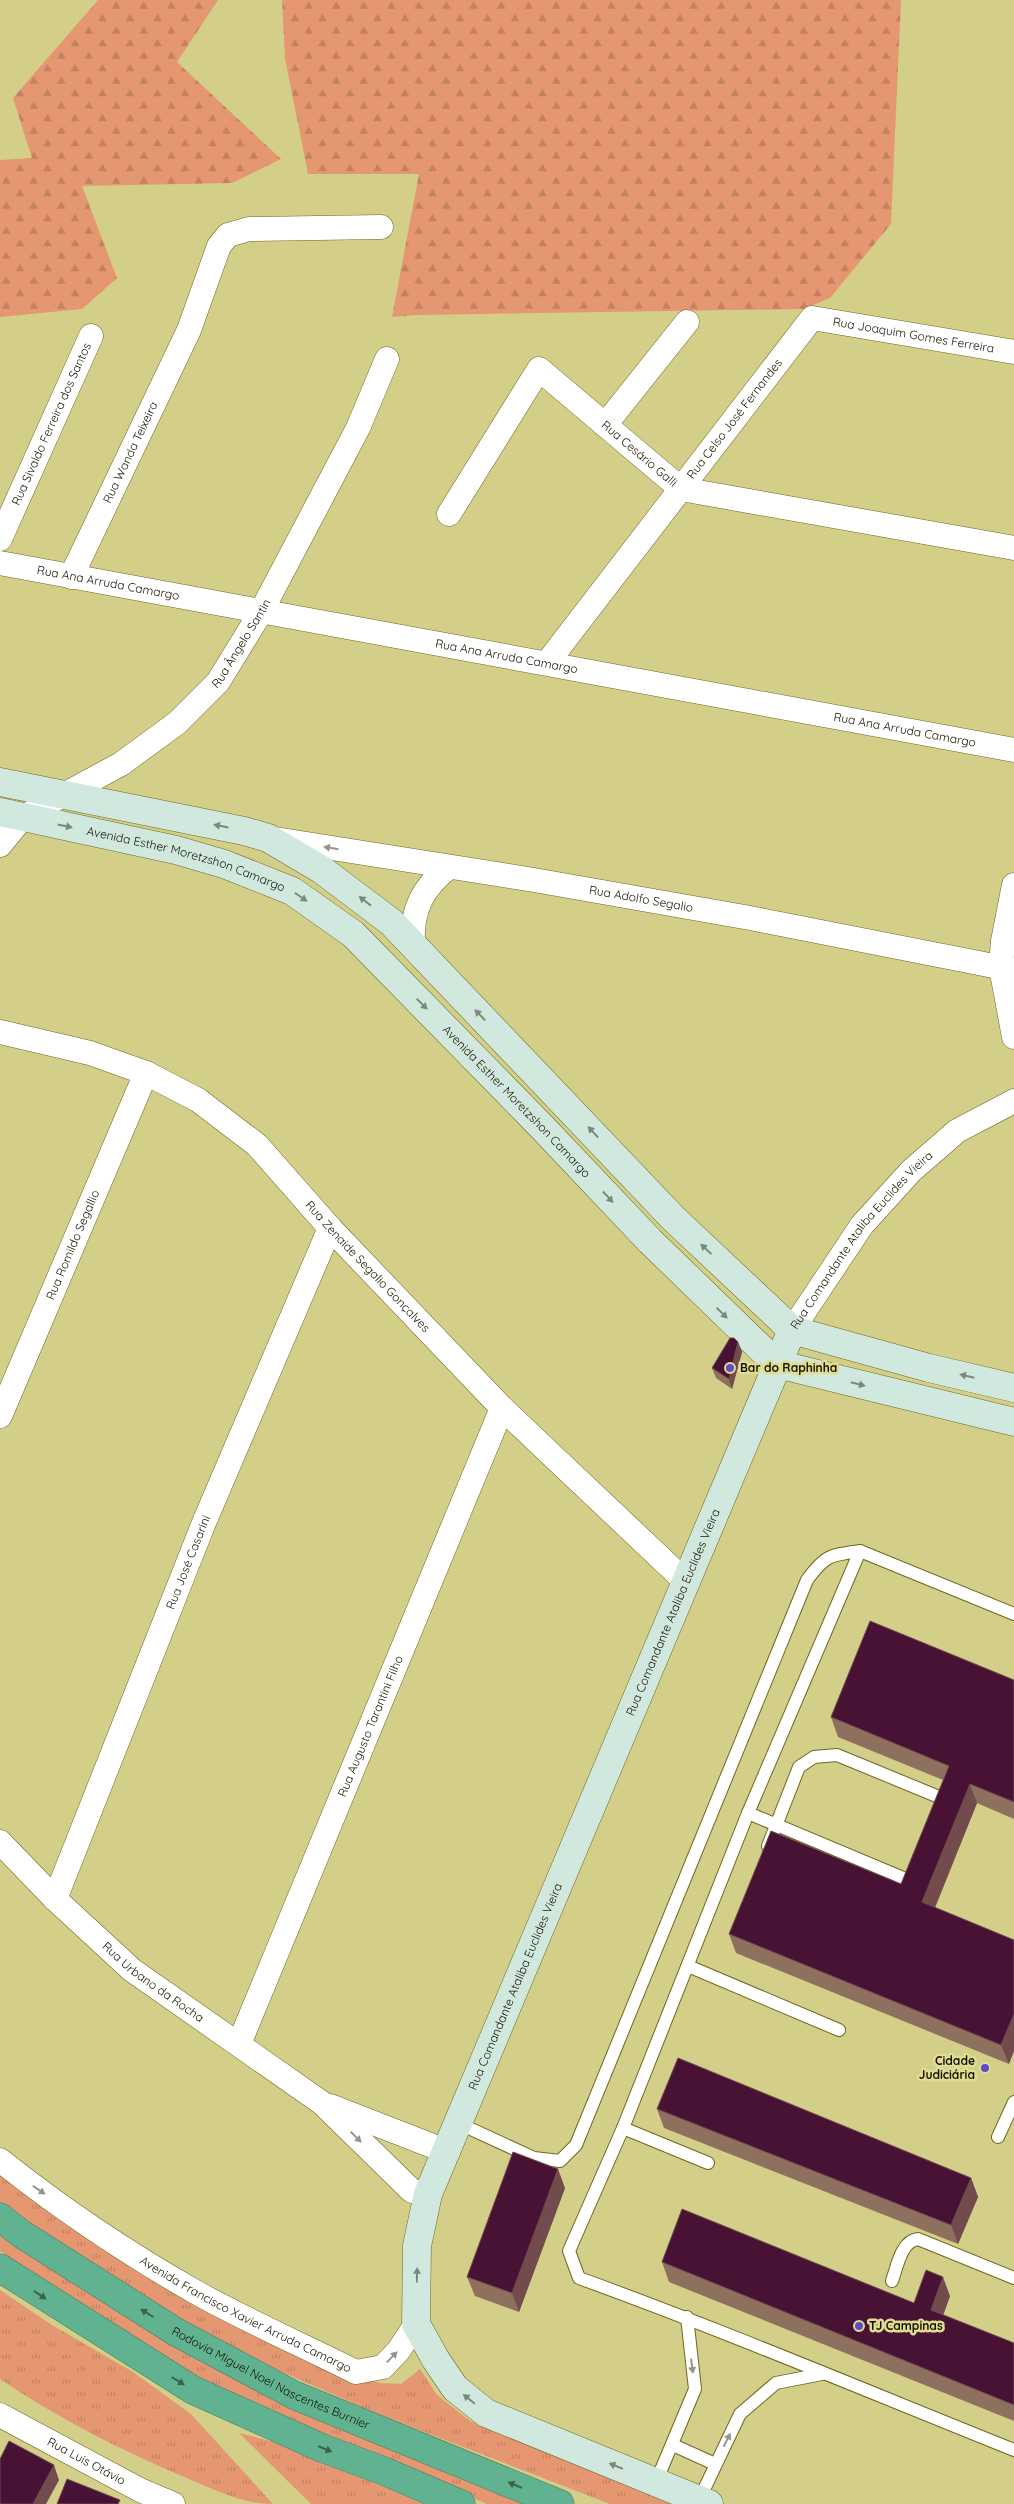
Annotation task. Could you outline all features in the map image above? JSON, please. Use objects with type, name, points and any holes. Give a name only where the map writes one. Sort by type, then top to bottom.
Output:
[{"type":"highway","name":"Rodovia Miguel Noel Nascentes Burnier","points":[[0,2217],[20,2233],[176,2332],[294,2395],[560,2504]]},
{"type":"highway","points":[[0,2268],[192,2390],[322,2448],[384,2471],[461,2504]]},
{"type":"street","name":"Rua Wanda Teixeira","points":[[71,577],[189,330],[219,246],[228,235],[249,229],[381,227]]},
{"type":"street","name":"Rua Joaquim Gomes Ferreira","points":[[812,318],[1014,352]]},
{"type":"street","name":"Rua Celso José Fernandes","points":[[547,663],[812,318]]},
{"type":"street","points":[[605,425],[687,322]]},
{"type":"street","name":"Rua Sivaldo Ferreira dos Santos","points":[[0,539],[92,336]]},
{"type":"street","name":"Rua Ângelo Santin","points":[[0,845],[12,815],[60,796],[122,764],[177,724],[218,682],[261,612],[358,428],[387,359]]},
{"type":"street","name":"Rua Cesário Galli","points":[[449,514],[539,369],[681,489],[1014,548]]},
{"type":"street","name":"Rua Ana Arruda Camargo","points":[[0,563],[1014,750]]},
{"type":"street","points":[[0,782],[60,796],[244,831],[268,838],[322,870],[360,897],[413,943],[673,1218],[792,1330],[929,1368],[1014,1388]]},
{"type":"street","name":"Avenida Esther Moretzshon Camargo","points":[[12,815],[176,850],[224,864],[292,891],[353,934],[542,1127],[650,1241],[777,1364]]},
{"type":"street","name":"Rua Adolfo Segalio","points":[[268,838],[750,918],[1008,969]]},
{"type":"street","points":[[413,943],[412,926],[421,896],[430,884],[449,867]]},
{"type":"street","points":[[1014,885],[1004,941],[1014,1037]]},
{"type":"street","name":"Rua Zenaide Segalio Gonçalves","points":[[0,1032],[90,1053],[146,1073],[198,1100],[257,1145],[330,1228],[502,1408],[687,1583]]},
{"type":"street","name":"Rua Romildo Segallio","points":[[0,1416],[146,1073]]},
{"type":"street","name":"Rua Comandante Ataliba Euclides Vieira","points":[[416,2324],[418,2246],[428,2194],[460,2124],[792,1330],[862,1225],[911,1171],[957,1130],[1014,1101]]},
{"type":"street","name":"Rua José Casarini","points":[[55,1899],[203,1525],[330,1228]]},
{"type":"street","points":[[777,1364],[1014,1422]]},
{"type":"street","name":"Rua Augusto Tarantini Filho","points":[[239,2044],[502,1408]]},
{"type":"street","name":"Rua Urbano da Rocha","points":[[0,1842],[55,1899],[132,1970],[322,2103],[412,2191],[428,2194]]},
{"type":"street","name":"Rua Urbano da Rocha","points":[[322,2103],[448,2152]]},
{"type":"street","name":"Avenida Francisco Xavier Arruda Camargo","points":[[0,2160],[26,2181],[138,2256],[199,2294],[356,2372],[383,2367],[399,2350],[416,2324]]},
{"type":"street","points":[[416,2324],[436,2360],[455,2388],[486,2413],[704,2502]]},
{"type":"street","name":"Rua Luis Otávio","points":[[0,2415],[140,2490],[173,2504]]},
{"type":"lane","points":[[460,2124],[534,2158],[560,2161],[576,2145],[806,1580],[820,1561],[838,1554],[860,1551],[1014,1614]]},
{"type":"lane","points":[[860,1551],[748,1814],[623,2128],[569,2251],[579,2278],[687,2317],[823,2374],[1014,2450]]},
{"type":"lane","points":[[762,1861],[799,1767],[814,1757],[837,1755],[939,1797]]},
{"type":"lane","points":[[748,1814],[908,1880]]},
{"type":"lane","points":[[688,1966],[839,2030]]},
{"type":"lane","points":[[998,2137],[1014,2102]]},
{"type":"lane","points":[[623,2128],[708,2163]]},
{"type":"lane","points":[[892,2282],[905,2246],[911,2240],[918,2239],[1014,2278]]},
{"type":"lane","points":[[656,2482],[695,2389],[687,2317]]},
{"type":"lane","points":[[704,2502],[715,2464],[740,2414],[776,2383],[823,2374]]},
{"type":"lane","points":[[673,2445],[715,2464]]},
{"type":"green space","points":[[98,0],[218,0],[177,62],[281,159],[232,183],[82,186],[117,278],[82,309],[0,317],[0,160],[32,158],[13,98]]},
{"type":"green space","points":[[282,0],[901,0],[891,224],[830,298],[804,309],[392,317],[419,174],[308,174],[285,58]]},
{"type":"green space","points":[[0,2171],[347,2373],[380,2383],[401,2384],[420,2369],[437,2395],[470,2421],[682,2504],[610,2504],[378,2414],[236,2352],[104,2276],[0,2204]]},
{"type":"green space","points":[[0,2227],[14,2237],[535,2504],[487,2504],[298,2426],[172,2366],[88,2313],[0,2251]]},
{"type":"green space","points":[[0,2290],[52,2325],[133,2372],[191,2414],[273,2504],[251,2502],[230,2496],[140,2458],[45,2408],[0,2379]]},
{"type":"green space","points":[[239,2433],[286,2445],[424,2504],[311,2504]]},
{"type":"building","points":[[730,1338],[734,1338],[738,1342],[729,1379],[712,1368]]},
{"type":"building","points":[[870,1621],[1014,1680],[1014,1802],[970,1784],[922,1902],[1014,1940],[1014,2014],[1001,2045],[729,1934],[771,1831],[901,1884],[949,1766],[831,1717]]},
{"type":"building","points":[[678,2058],[971,2178],[951,2225],[657,2109]]},
{"type":"building","points":[[513,2152],[558,2169],[512,2293],[467,2277]]},
{"type":"building","name":"TJ Campinas","points":[[682,2209],[914,2303],[926,2270],[943,2277],[931,2310],[1014,2343],[1014,2405],[662,2262]]},
{"type":"building","points":[[9,2441],[54,2465],[33,2504],[0,2504],[0,2459]]},
{"type":"building","points":[[67,2479],[120,2500],[118,2504],[57,2504]]},
{"type":"place","name":"Bar do Raphinha","points":[[730,1368]]},
{"type":"place","name":"Cidade Judiciária","points":[[985,2068]]},
{"type":"place","name":"TJ Campinas","points":[[859,2326]]}]
